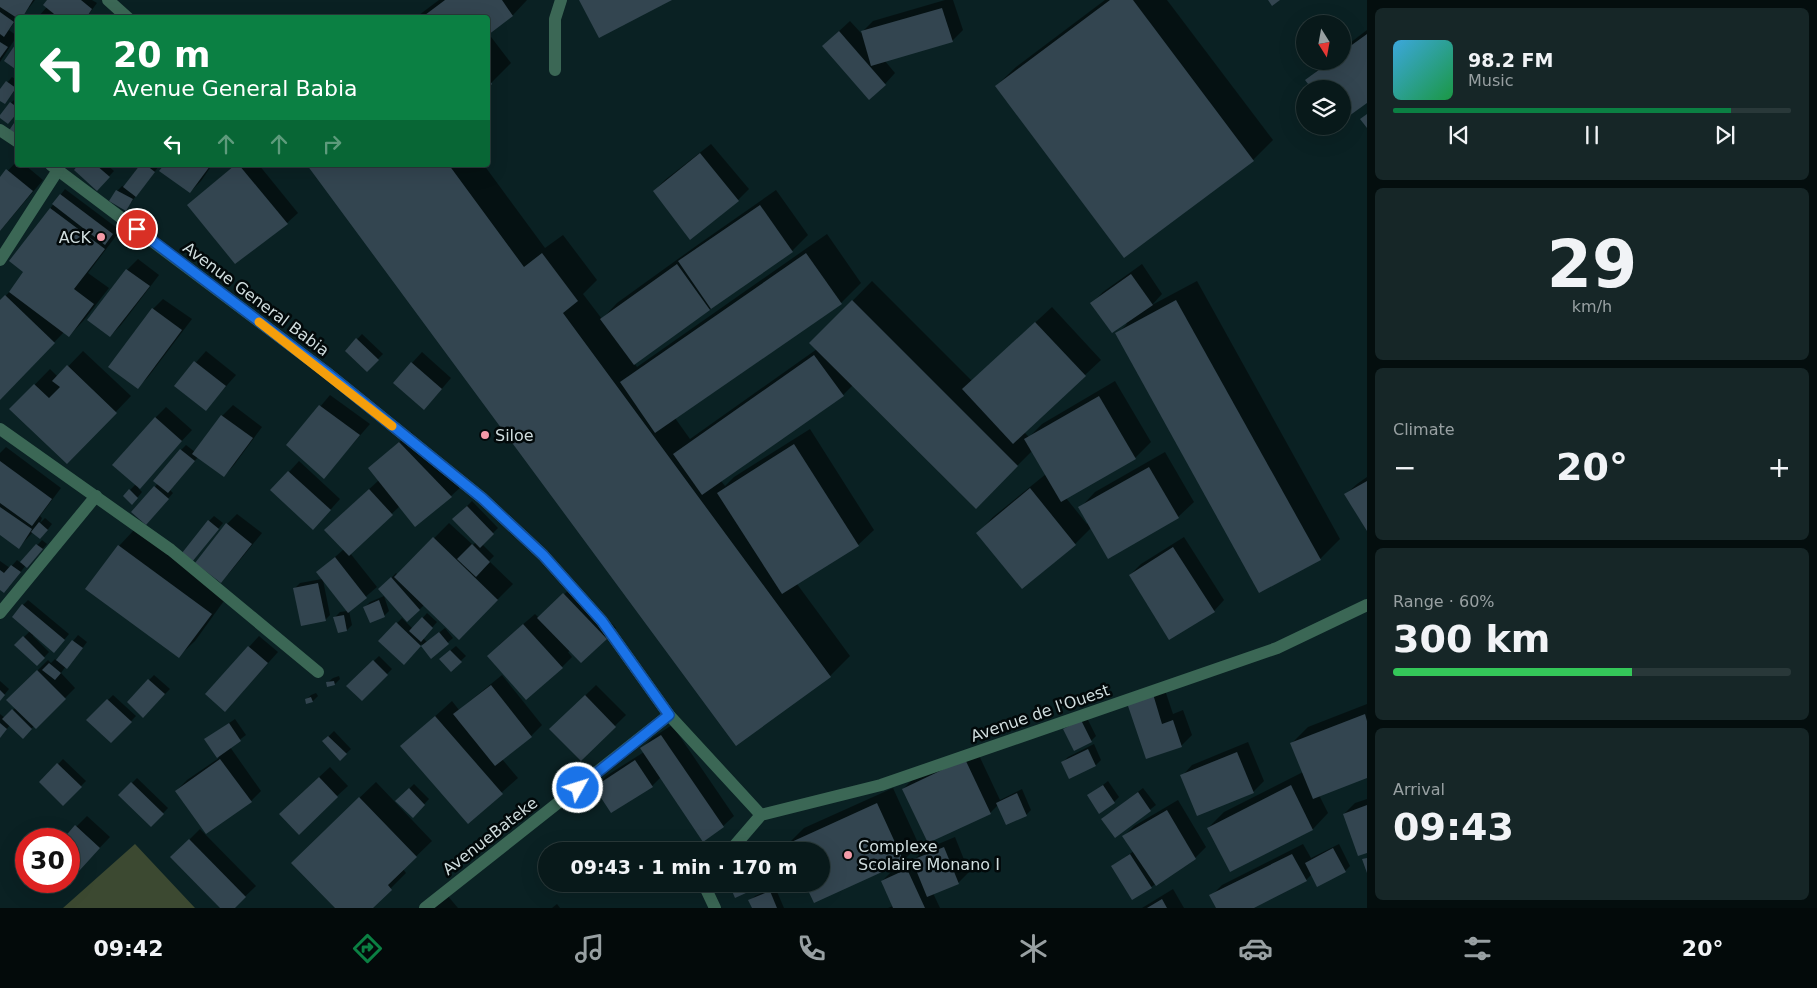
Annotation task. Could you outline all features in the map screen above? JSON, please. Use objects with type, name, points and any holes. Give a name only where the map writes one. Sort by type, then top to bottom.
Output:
[{"type":"street","points":[[108,0],[125,15]]},
{"type":"street","points":[[555,70],[555,19],[561,0]]},
{"type":"street","points":[[0,130],[15,140]]},
{"type":"street","points":[[0,260],[55,167]]},
{"type":"street","name":"Avenue General Babia","points":[[55,167],[326,372],[482,498],[543,555],[602,621],[669,715],[761,816]]},
{"type":"street","points":[[0,429],[171,550],[318,672]]},
{"type":"street","points":[[0,613],[96,496]]},
{"type":"street","name":"Avenue de l'Ouest","points":[[761,816],[881,785],[1277,648],[1367,604]]},
{"type":"street","name":"AvenueBateke","points":[[425,908],[669,715]]},
{"type":"street","points":[[738,842],[761,816]]},
{"type":"street","points":[[707,892],[715,908]]},
{"type":"green space","points":[[135,844],[195,908],[63,908]]},
{"type":"building","points":[[0,0],[33,0],[24,15],[15,15],[15,17],[0,7]]},
{"type":"building","points":[[47,0],[81,0],[92,9],[88,15],[55,15],[43,5]]},
{"type":"building","points":[[445,0],[502,0],[513,16],[490,33],[490,15],[425,15]]},
{"type":"building","points":[[579,0],[672,0],[599,38]]},
{"type":"building","points":[[1110,0],[1133,0],[1254,161],[1124,258],[995,86]]},
{"type":"building","points":[[1268,0],[1280,0],[1272,6]]},
{"type":"building","points":[[942,8],[953,42],[871,66],[861,31]]},
{"type":"building","points":[[0,12],[14,22],[4,37],[0,34]]},
{"type":"building","points":[[839,31],[886,85],[869,100],[822,46]]},
{"type":"building","points":[[1367,34],[1367,103],[1351,115],[1351,80],[1305,80],[1319,70],[1351,70],[1351,46]]},
{"type":"building","points":[[0,42],[8,47],[0,58]]},
{"type":"building","points":[[15,45],[15,69],[4,61]]},
{"type":"building","points":[[6,81],[15,87],[5,104],[0,101],[0,89]]},
{"type":"building","points":[[10,102],[15,106],[15,116],[8,124],[0,118],[0,115]]},
{"type":"building","points":[[1367,114],[1367,128],[1360,119]]},
{"type":"building","points":[[15,122],[15,137],[8,132]]},
{"type":"building","points":[[700,153],[739,201],[690,240],[653,191]]},
{"type":"building","points":[[76,167],[98,167],[110,177],[97,191],[74,170]]},
{"type":"building","points":[[138,167],[149,167],[155,172],[136,197],[123,187]]},
{"type":"building","points":[[162,167],[209,167],[190,193],[159,171]]},
{"type":"building","points":[[233,167],[241,167],[288,224],[235,264],[187,205]]},
{"type":"building","points":[[308,167],[450,167],[524,267],[542,253],[578,301],[563,313],[831,677],[736,746]]},
{"type":"building","points":[[6,169],[33,191],[0,231],[0,177]]},
{"type":"building","points":[[116,190],[133,199],[126,211],[109,201]]},
{"type":"building","points":[[60,194],[113,234],[105,245],[52,204]]},
{"type":"building","points":[[760,205],[793,252],[711,309],[678,261]]},
{"type":"building","points":[[50,208],[105,249],[74,289],[94,304],[69,337],[9,292],[23,272],[9,261]]},
{"type":"building","points":[[806,253],[842,304],[655,433],[620,382]]},
{"type":"building","points":[[677,264],[710,310],[634,365],[600,319]]},
{"type":"building","points":[[126,269],[150,286],[110,337],[87,320]]},
{"type":"building","points":[[1131,274],[1153,305],[1112,333],[1090,303]]},
{"type":"building","points":[[5,295],[55,343],[0,400],[0,300]]},
{"type":"building","points":[[852,300],[1018,466],[976,509],[809,343]]},
{"type":"building","points":[[1176,300],[1321,560],[1259,593],[1115,333]]},
{"type":"building","points":[[152,308],[182,330],[138,389],[108,367]]},
{"type":"building","points":[[1035,322],[1086,376],[1013,444],[962,389]]},
{"type":"building","points":[[356,338],[379,360],[367,372],[345,351]]},
{"type":"building","points":[[814,355],[844,396],[702,495],[673,454]]},
{"type":"building","points":[[194,361],[226,386],[206,411],[174,386]]},
{"type":"building","points":[[411,362],[442,389],[424,410],[393,383]]},
{"type":"building","points":[[67,365],[117,413],[67,464],[9,409],[34,384],[49,398],[60,387],[52,381]]},
{"type":"building","points":[[1099,396],[1136,459],[1061,502],[1024,439]]},
{"type":"building","points":[[319,405],[360,435],[324,479],[286,445]]},
{"type":"building","points":[[221,415],[253,438],[224,477],[192,454]]},
{"type":"building","points":[[155,417],[182,441],[140,489],[112,465]]},
{"type":"building","points":[[399,442],[452,497],[415,527],[368,468]]},
{"type":"building","points":[[794,444],[859,546],[782,594],[717,493]]},
{"type":"building","points":[[180,449],[195,461],[168,493],[153,481]]},
{"type":"building","points":[[0,461],[52,499],[32,526],[0,503]]},
{"type":"building","points":[[1149,467],[1179,518],[1108,559],[1078,507]]},
{"type":"building","points":[[288,471],[331,510],[313,530],[270,490]]},
{"type":"building","points":[[1367,481],[1367,531],[1344,494]]},
{"type":"building","points":[[154,486],[169,499],[146,525],[131,512]]},
{"type":"building","points":[[1030,488],[1076,545],[1022,589],[976,533]]},
{"type":"building","points":[[129,489],[138,498],[132,505],[123,496]]},
{"type":"building","points":[[369,489],[393,515],[349,556],[324,530]]},
{"type":"building","points":[[467,506],[494,534],[480,548],[452,519]]},
{"type":"building","points":[[0,507],[32,529],[19,549],[0,535]]},
{"type":"building","points":[[208,520],[219,529],[192,562],[182,553]]},
{"type":"building","points":[[39,522],[48,530],[40,539],[31,532]]},
{"type":"building","points":[[226,523],[252,544],[221,583],[195,563]]},
{"type":"building","points":[[433,537],[498,600],[459,640],[394,577]]},
{"type":"building","points":[[36,544],[43,549],[27,568],[20,562]]},
{"type":"building","points":[[472,544],[490,562],[476,577],[457,559]]},
{"type":"building","points":[[118,545],[212,614],[179,658],[85,589]]},
{"type":"building","points":[[1173,547],[1215,612],[1169,640],[1129,575]]},
{"type":"building","points":[[335,557],[367,598],[348,613],[316,572]]},
{"type":"building","points":[[11,565],[21,572],[4,593],[0,590],[0,570],[4,573]]},
{"type":"building","points":[[391,577],[420,610],[407,622],[378,589]]},
{"type":"building","points":[[318,583],[326,621],[301,626],[293,588]]},
{"type":"building","points":[[563,593],[607,639],[581,663],[537,618]]},
{"type":"building","points":[[379,600],[385,617],[370,623],[363,607]]},
{"type":"building","points":[[22,604],[65,640],[54,653],[12,617]]},
{"type":"building","points":[[344,615],[347,631],[338,633],[333,617]]},
{"type":"building","points":[[422,617],[433,628],[421,642],[409,631]]},
{"type":"building","points":[[396,622],[421,646],[404,665],[378,641]]},
{"type":"building","points":[[523,624],[563,668],[526,700],[487,656]]},
{"type":"building","points":[[439,632],[449,644],[431,659],[421,646]]},
{"type":"building","points":[[23,636],[45,658],[37,666],[14,645]]},
{"type":"building","points":[[72,640],[83,648],[67,669],[56,660]]},
{"type":"building","points":[[248,646],[268,663],[225,712],[205,694]]},
{"type":"building","points":[[450,650],[462,662],[451,672],[439,659]]},
{"type":"building","points":[[373,660],[388,675],[362,701],[346,686]]},
{"type":"building","points":[[49,663],[61,673],[55,680],[42,670]]},
{"type":"building","points":[[37,670],[66,699],[36,729],[6,700]]},
{"type":"building","points":[[148,679],[165,694],[143,718],[127,702]]},
{"type":"building","points":[[334,681],[335,685],[327,687],[326,682]]},
{"type":"building","points":[[491,685],[532,737],[495,766],[453,714]]},
{"type":"building","points":[[0,690],[5,695],[0,701]]},
{"type":"building","points":[[1153,694],[1162,724],[1173,720],[1182,747],[1146,759],[1127,703]]},
{"type":"building","points":[[585,695],[616,727],[581,761],[549,729]]},
{"type":"building","points":[[311,697],[313,702],[306,704],[305,699]]},
{"type":"building","points":[[107,699],[132,722],[111,743],[86,720]]},
{"type":"building","points":[[12,709],[32,729],[23,739],[2,719]]},
{"type":"building","points":[[1365,714],[1367,721],[1367,778],[1313,799],[1290,743]]},
{"type":"building","points":[[435,716],[503,794],[468,824],[400,746]]},
{"type":"building","points":[[1081,720],[1092,742],[1074,751],[1063,729]]},
{"type":"building","points":[[0,723],[7,729],[0,738]]},
{"type":"building","points":[[229,723],[241,741],[217,758],[204,739]]},
{"type":"building","points":[[661,735],[724,827],[703,842],[640,748]]},
{"type":"building","points":[[328,736],[347,754],[340,761],[322,741]]},
{"type":"building","points":[[1088,749],[1096,766],[1069,779],[1061,762]]},
{"type":"building","points":[[1237,752],[1254,793],[1197,816],[1180,775]]},
{"type":"building","points":[[220,759],[252,802],[206,834],[175,791]]},
{"type":"building","points":[[965,759],[991,814],[928,843],[902,789]]},
{"type":"building","points":[[635,760],[653,787],[611,813],[594,787]]},
{"type":"building","points":[[57,763],[82,787],[63,806],[39,782]]},
{"type":"building","points":[[319,777],[338,797],[299,835],[279,814]]},
{"type":"building","points":[[131,782],[164,814],[151,827],[118,795]]},
{"type":"building","points":[[1103,785],[1115,803],[1099,814],[1087,795]]},
{"type":"building","points":[[1291,785],[1313,830],[1230,872],[1207,828]]},
{"type":"building","points":[[409,788],[425,805],[413,818],[395,801]]},
{"type":"building","points":[[1138,792],[1151,811],[1115,838],[1101,819]]},
{"type":"building","points":[[1017,793],[1027,816],[1006,825],[996,803]]},
{"type":"building","points":[[359,797],[417,857],[388,885],[392,890],[373,908],[335,908],[291,863]]},
{"type":"building","points":[[877,803],[904,862],[814,903],[809,892],[830,892],[830,842],[791,842]]},
{"type":"building","points":[[1367,805],[1367,853],[1358,856],[1343,814]]},
{"type":"building","points":[[1167,810],[1196,859],[1156,886],[1122,836]]},
{"type":"building","points":[[80,830],[100,848],[80,870]]},
{"type":"building","points":[[189,839],[246,897],[235,908],[220,908],[170,857]]},
{"type":"building","points":[[944,847],[959,884],[927,897],[912,860]]},
{"type":"building","points":[[1333,848],[1346,872],[1317,887],[1305,863]]},
{"type":"building","points":[[1130,854],[1152,888],[1132,900],[1111,866]]},
{"type":"building","points":[[1292,854],[1307,881],[1254,908],[1216,908],[1209,895]]},
{"type":"building","points":[[1367,858],[1367,873],[1362,859]]},
{"type":"building","points":[[907,869],[925,908],[893,908],[881,881]]},
{"type":"building","points":[[732,892],[748,892],[735,898]]},
{"type":"building","points":[[770,892],[777,908],[752,908],[748,900]]},
{"type":"building","points":[[1162,899],[1167,908],[1147,908]]},
{"type":"slow traffic","points":[[259,322],[326,372],[392,426]]},
{"type":"place","name":"ACK","points":[[101,237]]},
{"type":"place","name":"Siloe","points":[[485,435]]},
{"type":"place","name":"Complexe Scolaire Monano I","points":[[848,855]]},
{"type":"route","points":[[137,229],[326,372],[482,498],[543,555],[602,621],[669,715],[578,788]]}]
